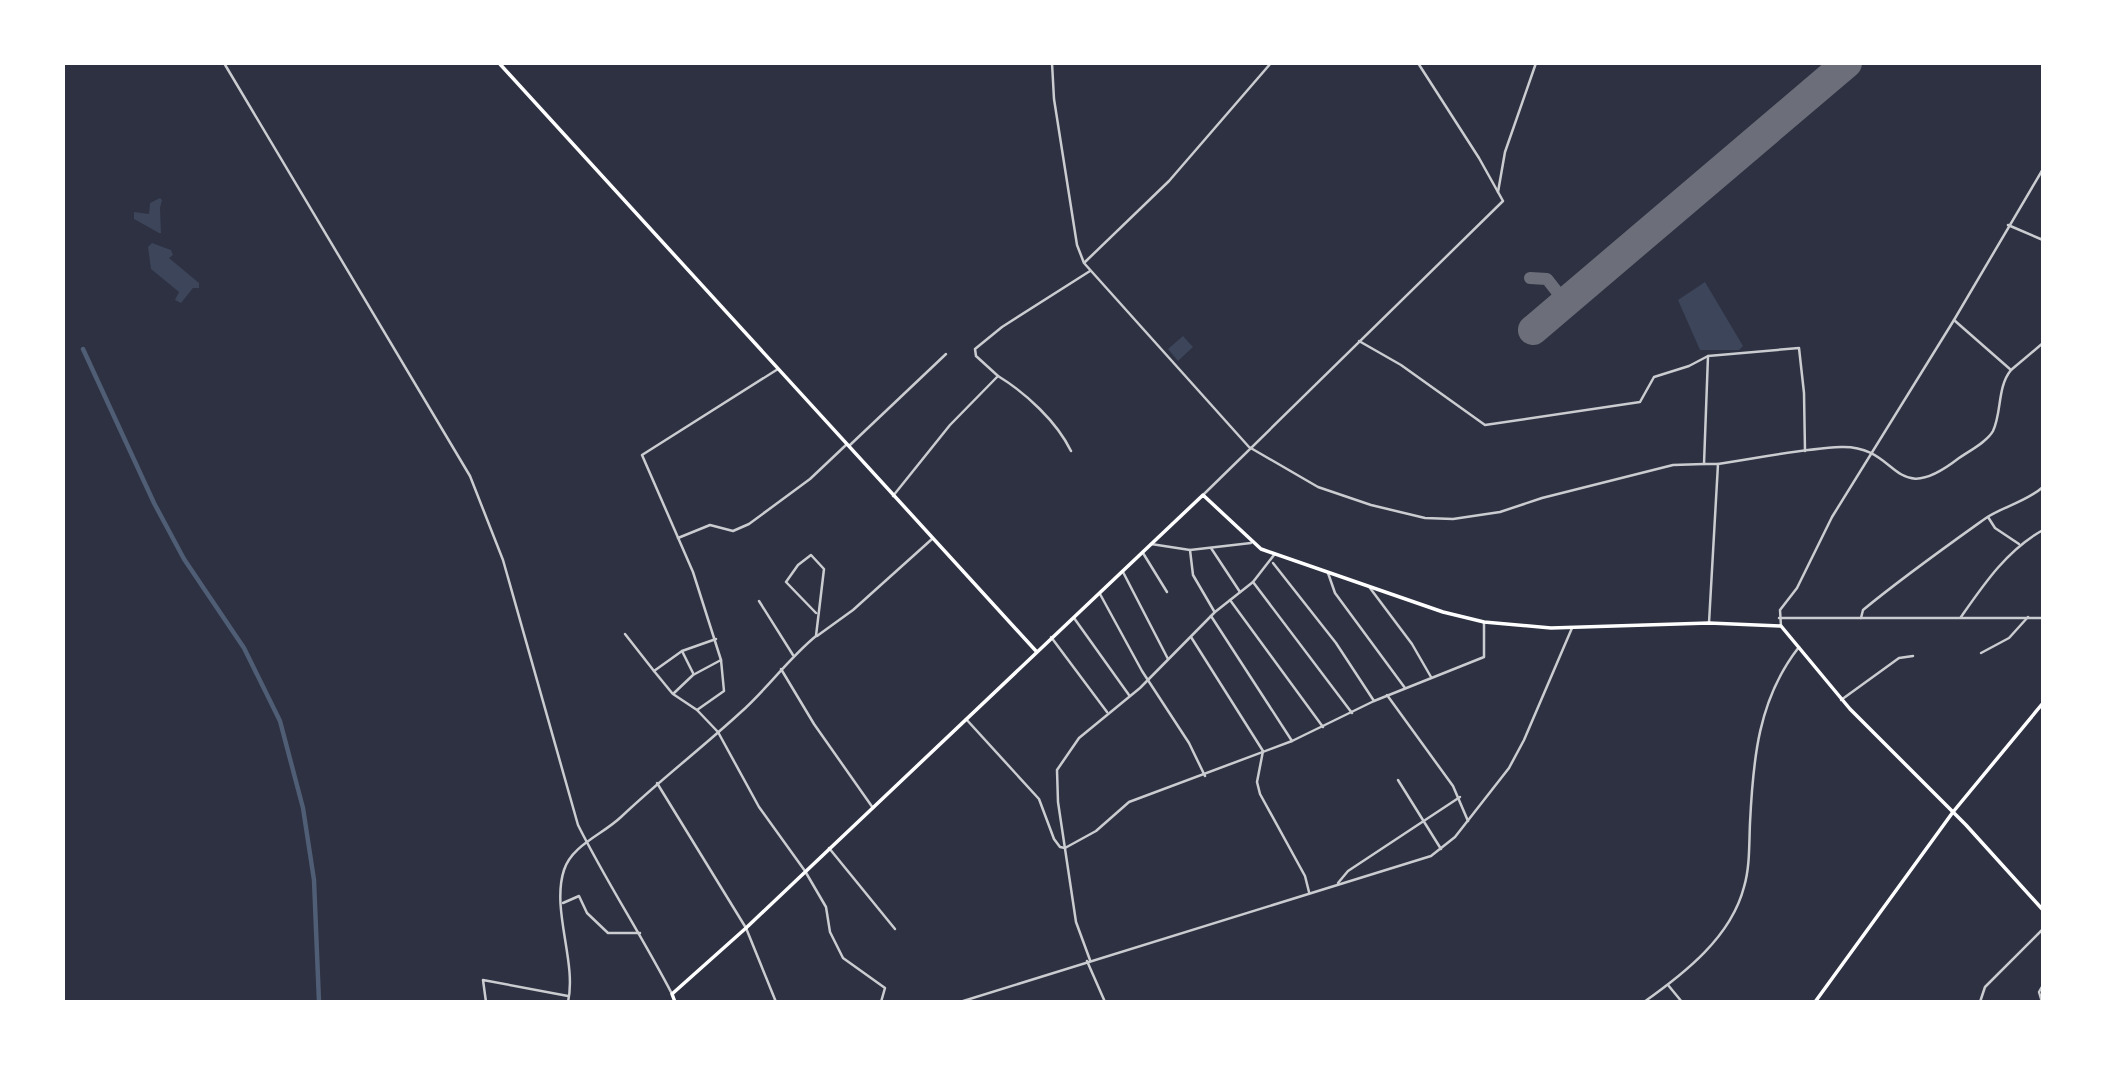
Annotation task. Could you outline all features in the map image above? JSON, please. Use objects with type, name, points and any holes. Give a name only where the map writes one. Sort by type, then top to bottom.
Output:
[{"type":"main road","points":[[499,63],[1036,651]]},
{"type":"main road","points":[[675,1002],[672,994],[746,928],[1203,495],[1251,543],[1274,555],[1370,585],[1443,612],[1483,622],[1572,628],[1709,623],[1781,626],[1841,699],[1953,812],[2043,910]]},
{"type":"main road","points":[[1815,1002],[1953,812],[2043,703]]},
{"type":"street","points":[[224,63],[470,476],[503,560],[578,825],[610,889],[640,933],[672,994]]},
{"type":"street","points":[[1052,63],[1054,99],[1077,245],[1084,263],[1249,447],[1318,487],[1371,505],[1430,519],[1453,519],[1500,512],[1542,498],[1673,465],[1718,464],[1844,447],[1873,453],[1885,460],[1902,477],[1919,480],[1943,471],[1993,432],[2005,380],[2011,370],[2043,343]]},
{"type":"street","points":[[1084,263],[1169,181],[1271,63]]},
{"type":"street","points":[[1203,495],[1503,201],[1418,63]]},
{"type":"street","points":[[1498,192],[1504,152],[1536,63]]},
{"type":"street","points":[[1781,626],[1780,610],[1797,588],[1832,517],[1873,453],[1892,416],[1954,320],[2043,169]]},
{"type":"street","points":[[2008,225],[2043,240]]},
{"type":"street","points":[[1071,451],[1065,439],[1046,418],[1015,387],[976,356],[975,349],[1002,327],[1090,271]]},
{"type":"street","points":[[1954,320],[2011,370]]},
{"type":"street","points":[[1359,341],[1401,365],[1485,425],[1640,402],[1654,377],[1689,366],[1708,356],[1799,348],[1804,393],[1805,451]]},
{"type":"street","points":[[678,538],[710,526],[733,531],[749,524],[810,479],[946,354]]},
{"type":"street","points":[[1704,464],[1708,356]]},
{"type":"street","points":[[697,710],[724,691],[721,660],[694,572],[642,455],[778,368]]},
{"type":"street","points":[[892,496],[950,425],[998,376]]},
{"type":"street","points":[[1709,623],[1718,464]]},
{"type":"street","points":[[1861,618],[1863,610],[1914,568],[1947,548],[1988,517],[2020,502],[2043,487]]},
{"type":"street","points":[[1988,517],[1995,528],[2018,544]]},
{"type":"street","points":[[1961,617],[2018,544],[2043,530]]},
{"type":"street","points":[[568,1002],[569,963],[562,935],[562,903],[563,873],[570,855],[587,844],[758,697],[793,655],[853,610],[932,538]]},
{"type":"street","points":[[1152,544],[1190,550],[1251,543]]},
{"type":"street","points":[[1211,548],[1240,592]]},
{"type":"street","points":[[1190,550],[1193,575],[1215,612]]},
{"type":"street","points":[[1143,553],[1167,592]]},
{"type":"street","points":[[816,613],[786,582],[798,565],[810,555],[824,569],[816,613],[816,636]]},
{"type":"street","points":[[1105,1002],[1076,922],[1058,802],[1057,770],[1071,747],[1107,712],[1148,680],[1215,612],[1253,582],[1272,561],[1274,555]]},
{"type":"street","points":[[1272,561],[1336,643],[1374,701]]},
{"type":"street","points":[[1123,572],[1168,659]]},
{"type":"street","points":[[1328,573],[1335,593],[1405,688]]},
{"type":"street","points":[[1253,582],[1352,713]]},
{"type":"street","points":[[1370,585],[1371,594],[1412,644],[1431,677]]},
{"type":"street","points":[[1099,593],[1148,680],[1189,743],[1205,776]]},
{"type":"street","points":[[1230,599],[1323,727]]},
{"type":"street","points":[[759,601],[793,655]]},
{"type":"street","points":[[1211,616],[1292,741]]},
{"type":"street","points":[[1073,617],[1129,695]]},
{"type":"street","points":[[1981,653],[2009,638],[2028,617]]},
{"type":"street","points":[[1779,618],[2043,618]]},
{"type":"street","points":[[965,718],[1039,799],[1054,839],[1060,847],[1065,848],[1096,831],[1129,802],[1205,776],[1292,741],[1387,695],[1485,657],[1483,622]]},
{"type":"street","points":[[962,1002],[1338,883],[1420,861],[1440,849],[1468,821],[1518,753],[1572,628]]},
{"type":"street","points":[[625,634],[673,694],[697,710],[718,732],[759,807],[806,871],[829,913],[830,932],[843,958],[884,987],[881,1002]]},
{"type":"street","points":[[1051,638],[1107,712]]},
{"type":"street","points":[[1191,638],[1263,751],[1258,782],[1260,794],[1305,876],[1309,892]]},
{"type":"street","points":[[654,671],[682,651],[716,639]]},
{"type":"street","points":[[1644,1002],[1700,957],[1725,928],[1744,888],[1756,741],[1765,708],[1787,662],[1800,646]]},
{"type":"street","points":[[682,651],[693,675]]},
{"type":"street","points":[[1841,699],[1899,658],[1913,656]]},
{"type":"street","points":[[673,694],[693,675],[721,660]]},
{"type":"street","points":[[781,669],[814,724],[873,808]]},
{"type":"street","points":[[1387,695],[1460,797],[1468,821]]},
{"type":"street","points":[[1398,780],[1440,849]]},
{"type":"street","points":[[657,783],[746,928],[776,1002]]},
{"type":"street","points":[[1338,883],[1348,871],[1423,824],[1460,797]]},
{"type":"street","points":[[829,848],[895,929]]},
{"type":"street","points":[[562,903],[579,896],[587,913],[608,933],[640,933]]},
{"type":"street","points":[[1980,1002],[1985,987],[2043,929]]},
{"type":"street","points":[[486,1002],[483,980],[569,996]]},
{"type":"street","points":[[1668,985],[1682,1002]]},
{"type":"street","points":[[2042,1002],[2039,992],[2043,985]]},
{"type":"shaded area","points":[[160,198],[159,233],[134,219],[134,212],[149,214],[150,203]]},
{"type":"shaded area","points":[[152,243],[171,250],[173,255],[169,258],[199,283],[199,288],[193,288],[181,303],[175,300],[179,292],[151,269],[148,247]]},
{"type":"shaded area","points":[[1705,282],[1743,346],[1739,350],[1700,350],[1678,300]]},
{"type":"shaded area","points":[[1183,336],[1193,347],[1178,361],[1168,349]]},
{"type":"waterway","points":[[83,349],[154,503],[184,559],[244,648],[280,721],[303,808],[314,880],[319,1002]]},
{"type":"taxiway","points":[[1530,278],[1547,279],[1565,302]]},
{"type":"runway","points":[[1533,330],[1847,63]]}]
